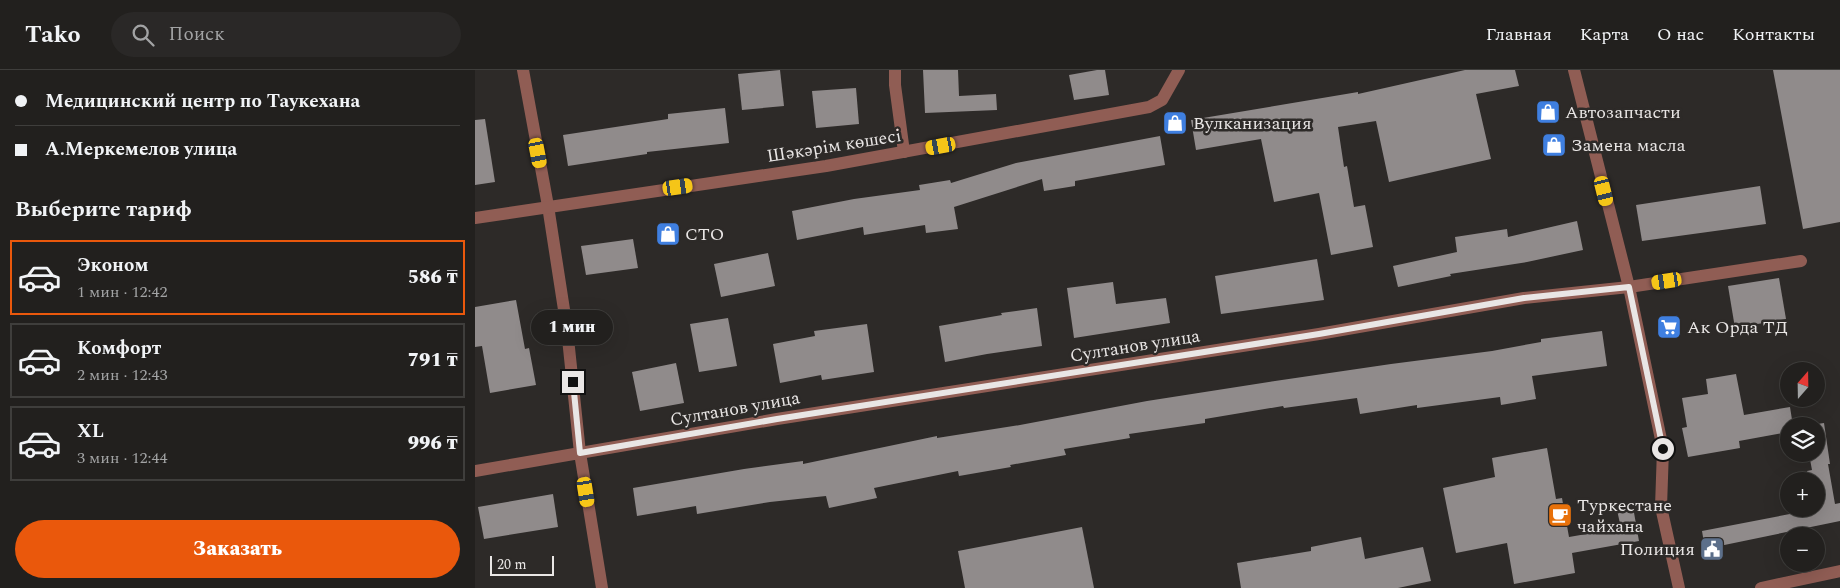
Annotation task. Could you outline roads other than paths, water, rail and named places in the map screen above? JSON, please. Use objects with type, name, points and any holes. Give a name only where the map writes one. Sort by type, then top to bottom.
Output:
[{"type":"street","points":[[523,70],[548,206],[567,329],[580,453],[602,588]]},
{"type":"street","points":[[895,70],[895,85],[904,152]]},
{"type":"street","name":"Шәкәрім көшесі","points":[[475,218],[826,166],[1149,108],[1162,100],[1179,70]]},
{"type":"street","points":[[1575,70],[1629,287],[1663,449],[1661,507],[1679,588]]},
{"type":"street","name":"Султанов улица","points":[[475,471],[777,419],[1319,334],[1524,298],[1629,287],[1801,260]]},
{"type":"street","points":[[1761,588],[1840,571]]},
{"type":"place","name":"Автозапчасти","points":[[1548,112]]},
{"type":"place","name":"Вулканизация","points":[[1175,123]]},
{"type":"place","name":"Замена масла","points":[[1554,145]]},
{"type":"place","name":"СТО","points":[[668,234]]},
{"type":"place","name":"Ак Орда ТД","points":[[1669,327]]},
{"type":"place","name":"Туркестане чайхана","points":[[1560,515]]},
{"type":"place","name":"Полиция","points":[[1712,549]]}]
